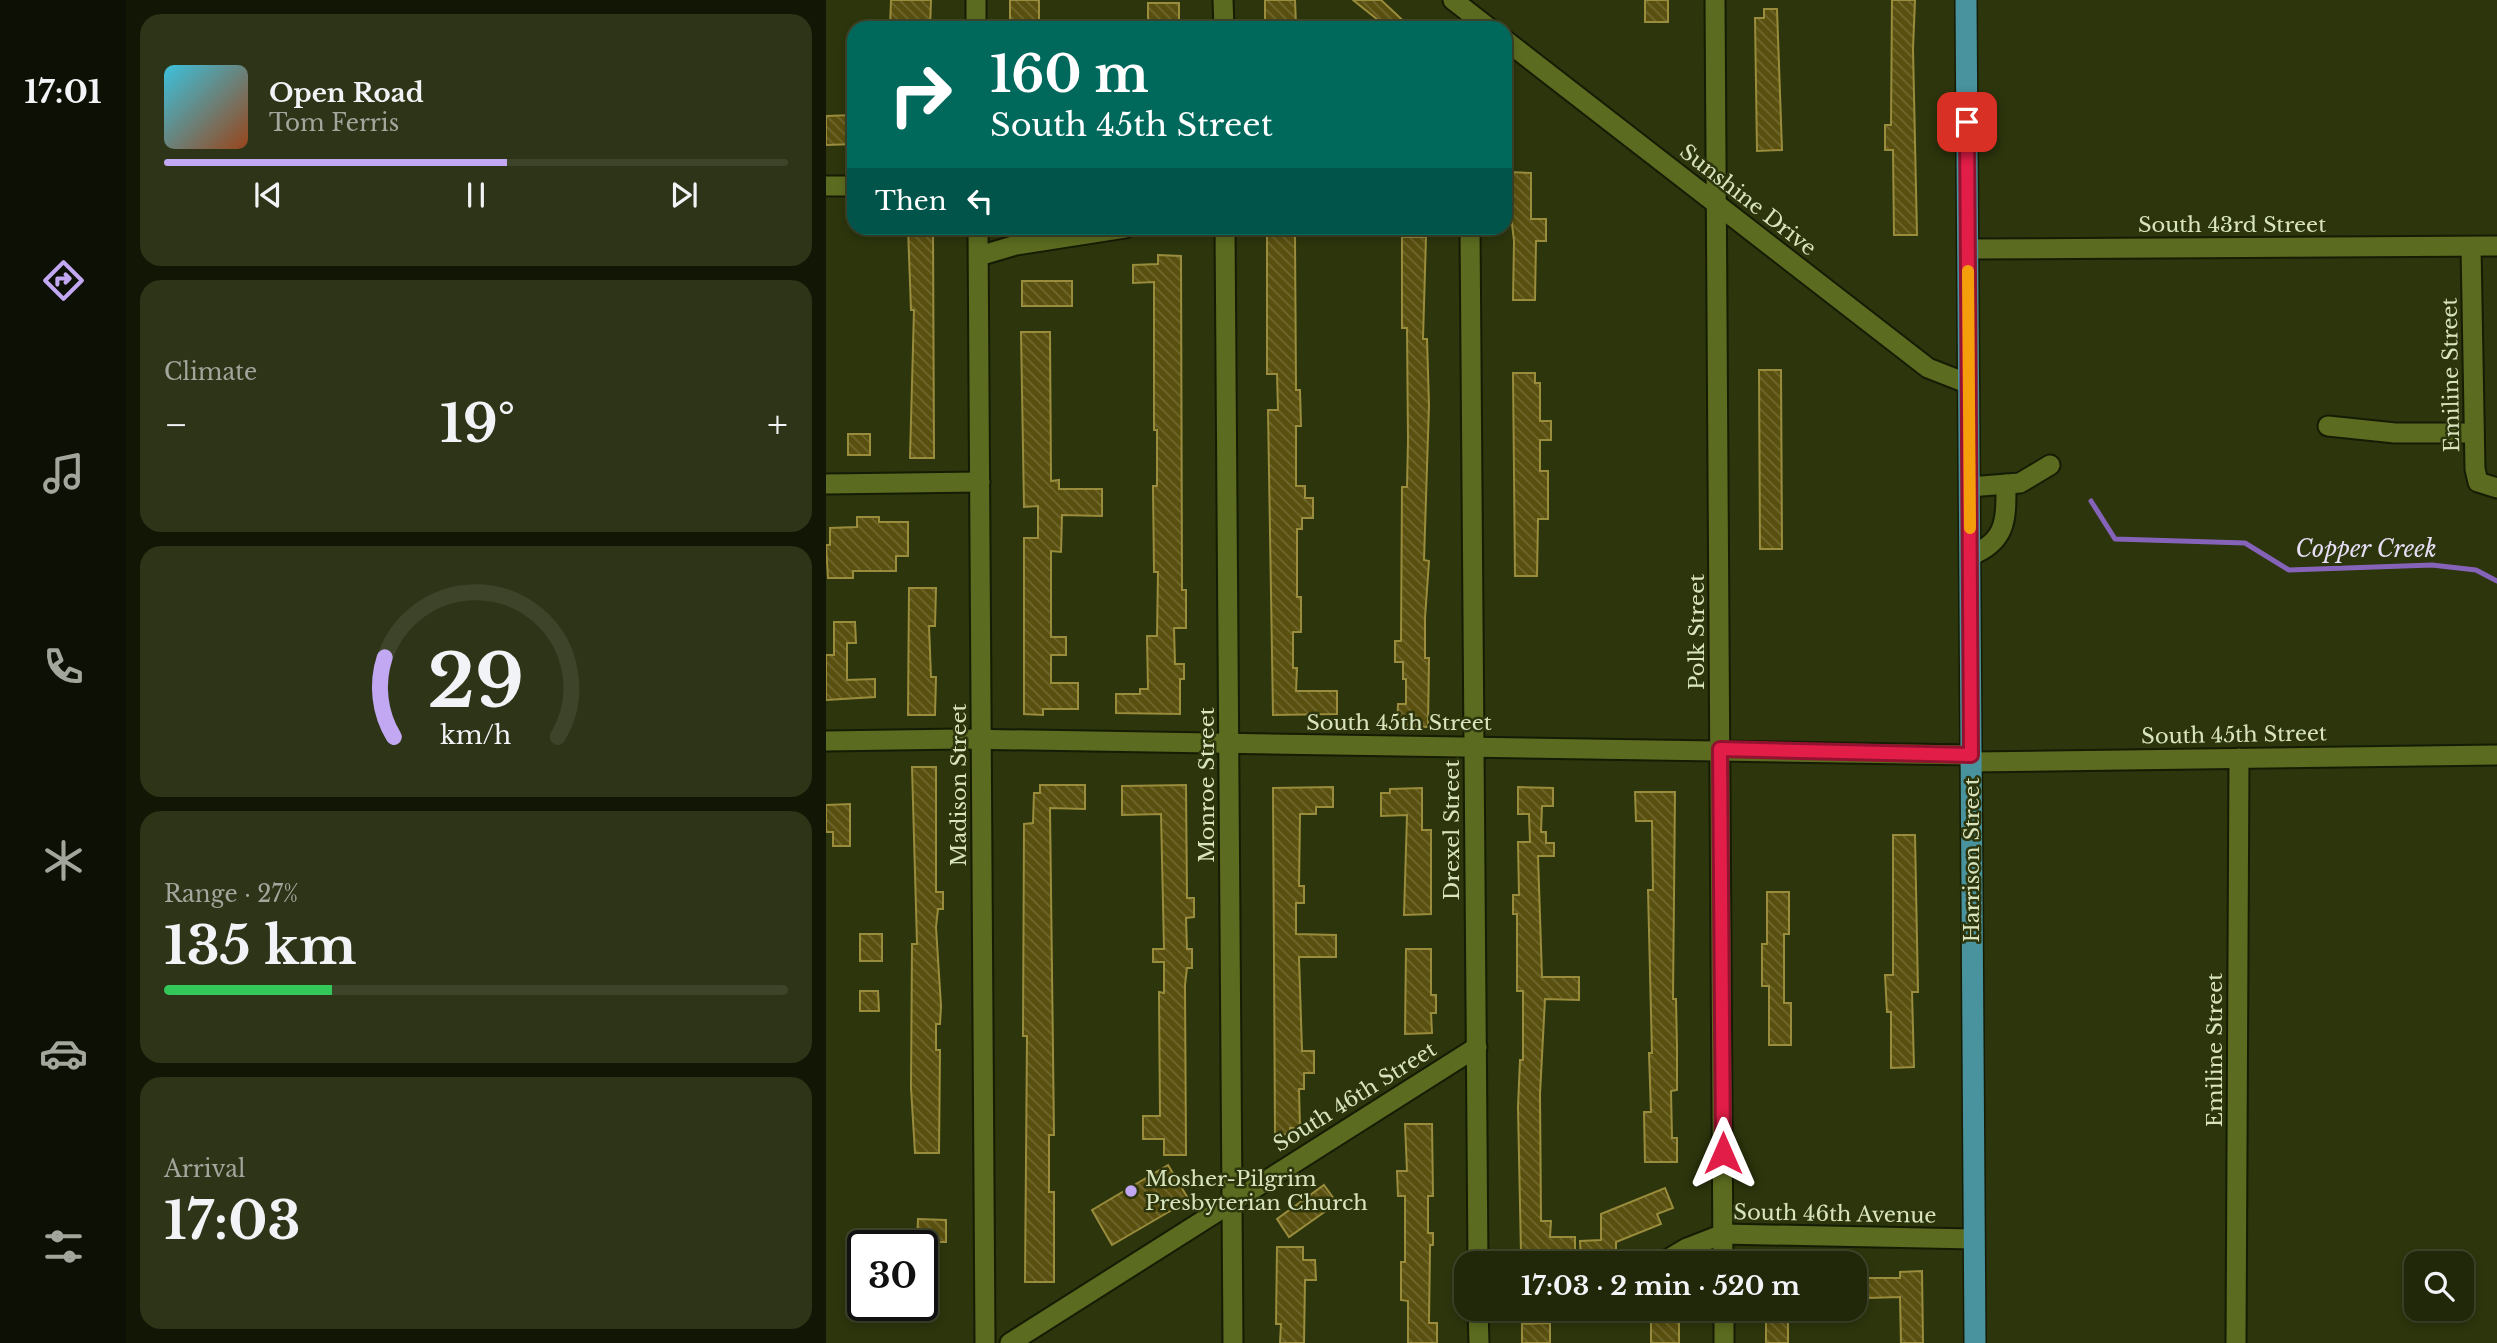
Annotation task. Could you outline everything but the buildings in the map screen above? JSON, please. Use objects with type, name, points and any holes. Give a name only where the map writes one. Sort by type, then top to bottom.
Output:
[{"type":"main road","name":"Harrison Street","points":[[1966,0],[1975,1343]]},
{"type":"street","points":[[976,0],[976,21]]},
{"type":"street","points":[[1223,0],[1224,21]]},
{"type":"street","points":[[1453,0],[1469,13]]},
{"type":"street","name":"Polk Street","points":[[1715,0],[1723,1251]]},
{"type":"street","name":"Sunshine Drive","points":[[1512,45],[1928,368],[1969,384]]},
{"type":"street","points":[[826,186],[847,186]]},
{"type":"street","name":"Madison Street","points":[[978,235],[985,1343]]},
{"type":"street","points":[[979,256],[1016,245],[1080,235]]},
{"type":"street","name":"Monroe Street","points":[[1225,235],[1233,1343]]},
{"type":"street","name":"Drexel Street","points":[[1471,235],[1478,1251]]},
{"type":"street","name":"South 43rd Street","points":[[1968,248],[2497,246]]},
{"type":"street","name":"Emiline Street","points":[[2471,247],[2474,433],[2478,482],[2497,488]]},
{"type":"street","points":[[2328,426],[2395,433],[2474,433]]},
{"type":"street","points":[[1969,487],[2020,483],[2050,465]]},
{"type":"street","points":[[826,484],[980,482]]},
{"type":"street","points":[[1970,556],[1992,545],[2005,525],[2006,484]]},
{"type":"street","name":"South 45th Street","points":[[826,741],[1720,749],[1971,758],[2497,755]]},
{"type":"street","name":"Emiline Street","points":[[2236,1343],[2239,758]]},
{"type":"street","name":"South 46th Street","points":[[1010,1343],[1477,1047]]},
{"type":"street","name":"South 46th Avenue","points":[[1682,1251],[1723,1234],[1974,1239]]},
{"type":"street","points":[[1478,1321],[1479,1343]]},
{"type":"street","points":[[1724,1321],[1724,1343]]},
{"type":"waterway","name":"Copper Creek","points":[[2091,501],[2115,539],[2245,543],[2289,570],[2432,565],[2476,570],[2497,581]]},
{"type":"slow traffic","points":[[1968,271],[1970,528]]},
{"type":"place","name":"Mosher-Pilgrim Presbyterian Church","points":[[1131,1191]]},
{"type":"route","points":[[1723,1153],[1720,749],[1971,755],[1967,122]]}]
